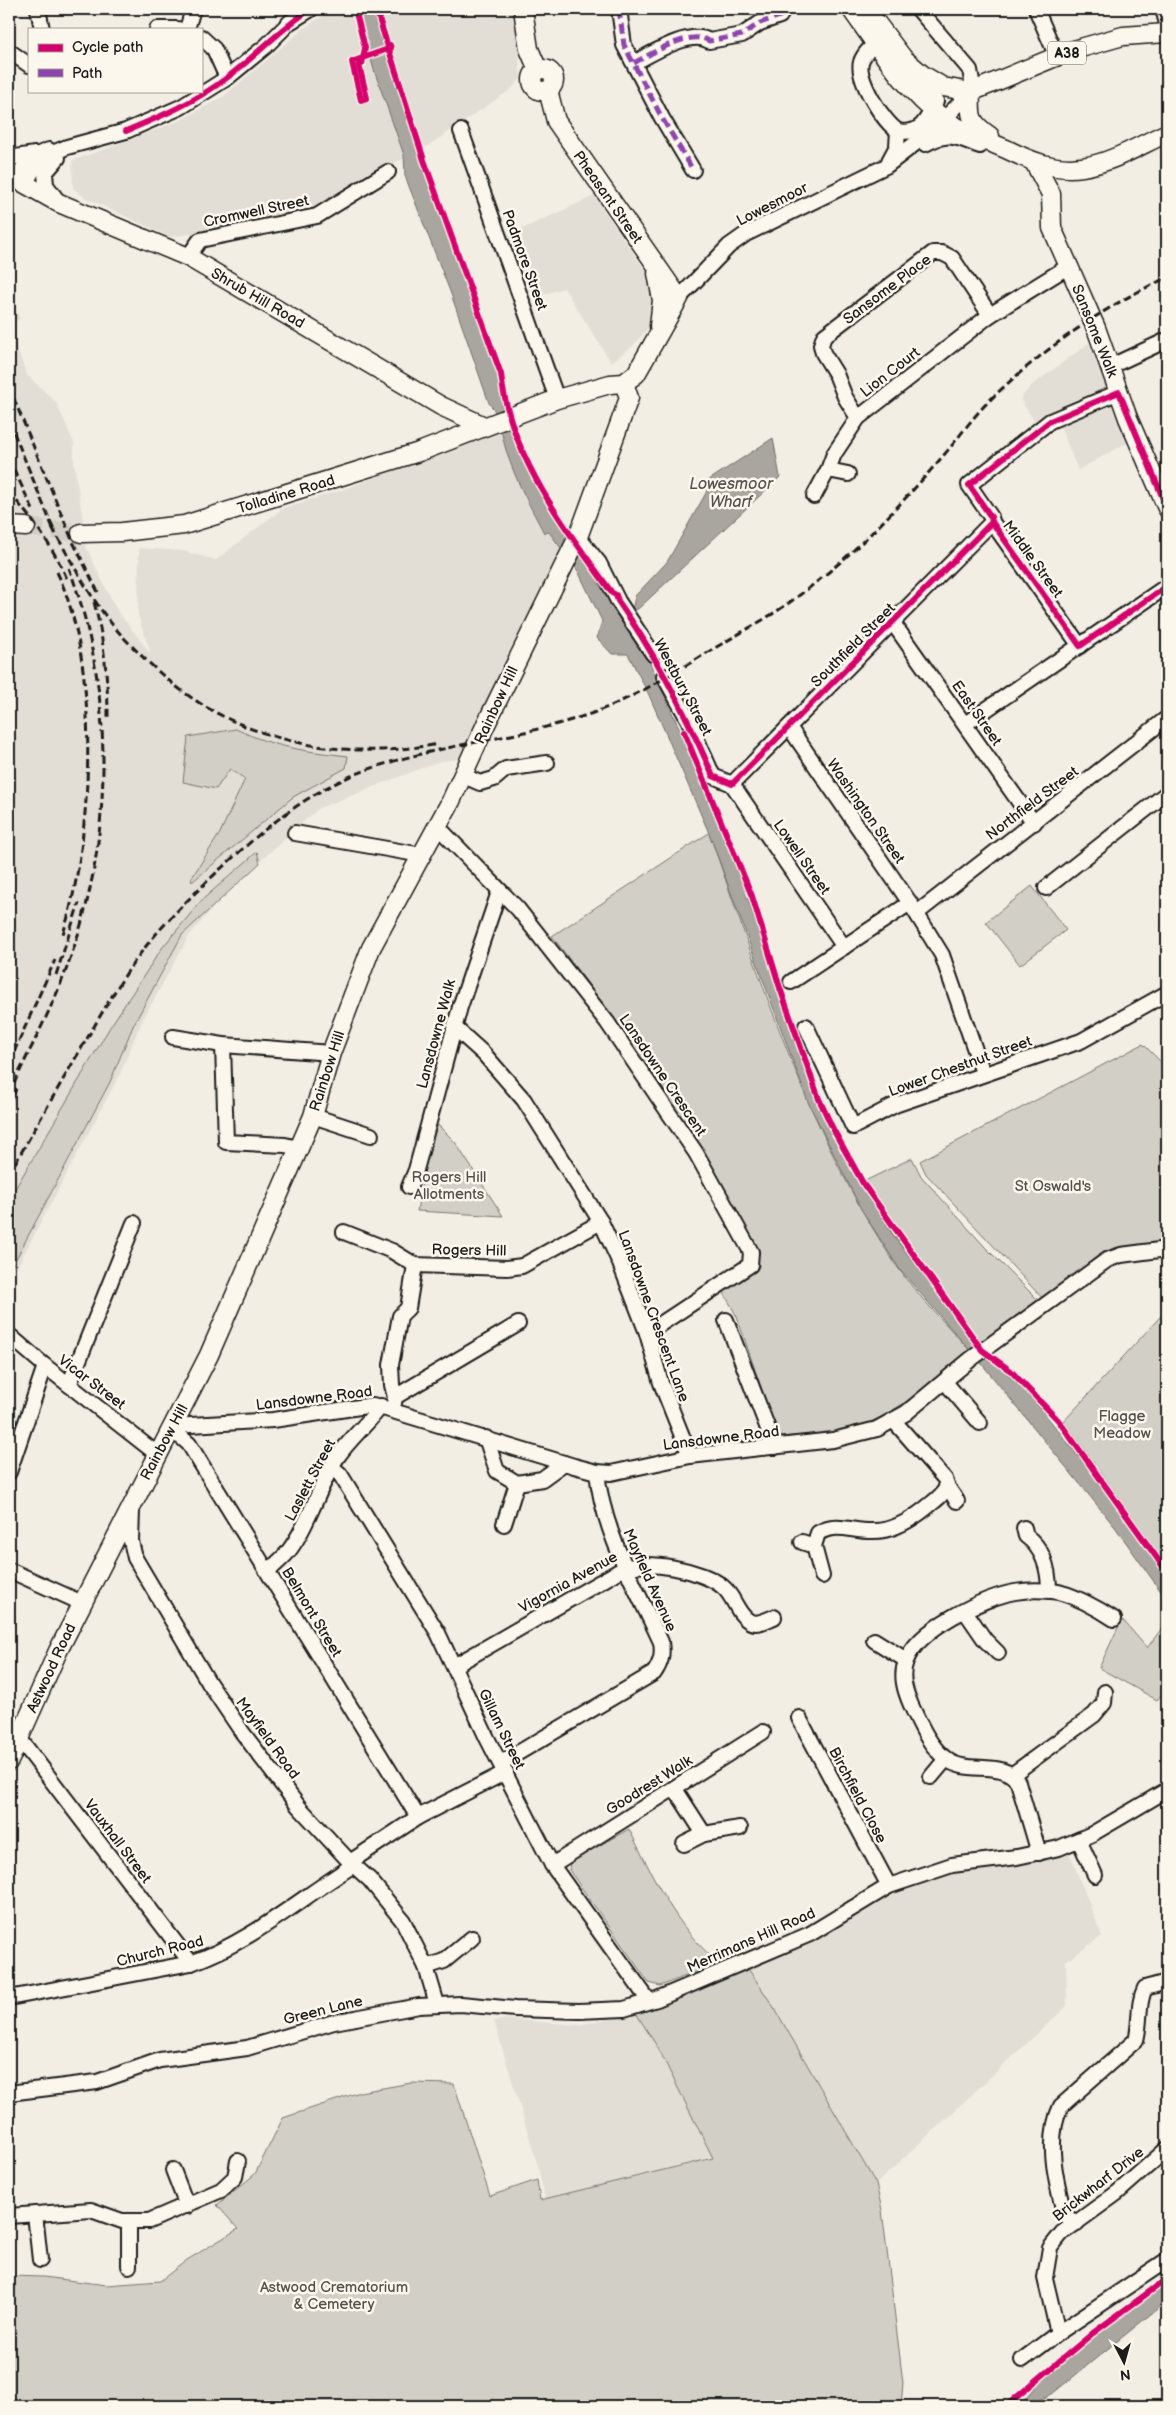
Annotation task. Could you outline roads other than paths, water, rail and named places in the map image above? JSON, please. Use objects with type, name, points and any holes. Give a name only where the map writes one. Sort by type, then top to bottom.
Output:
[{"type":"main road","name":"Pheasant Street","points":[[522,9],[529,48],[538,70],[533,76],[533,84],[540,91],[548,90],[556,121],[679,298]]},
{"type":"main road","points":[[851,9],[875,43],[918,95],[938,114],[1028,159],[1058,168],[1084,167],[1110,159],[1167,133]]},
{"type":"main road","points":[[866,9],[903,58],[932,82],[958,91],[972,92],[970,112],[978,128],[1028,159],[1050,194],[1052,228],[1069,266]]},
{"type":"main road","name":"A38","points":[[972,92],[1057,57],[1123,36],[1167,33]]},
{"type":"main road","name":"Shrub Hill Road","points":[[16,180],[59,203],[188,257],[441,406],[488,425]]},
{"type":"main road","points":[[656,265],[662,300],[656,339]]},
{"type":"main road","name":"Sansome Walk","points":[[1069,266],[1096,328],[1108,367],[1167,508]]},
{"type":"main road","points":[[624,382],[636,374],[679,298]]},
{"type":"main road","name":"Tolladine Road","points":[[81,533],[177,527],[410,454],[557,399],[610,384],[624,382]]},
{"type":"main road","name":"Rainbow Hill","points":[[82,1603],[209,1356],[313,1116],[331,1053],[370,948],[438,827],[464,776],[486,724],[576,539],[629,398],[624,382]]},
{"type":"main road","name":"Astwood Road","points":[[9,1761],[58,1651],[82,1603]]},
{"type":"street","points":[[38,9],[42,28]]},
{"type":"street","points":[[187,28],[193,9]]},
{"type":"street","points":[[16,180],[33,170],[48,155],[67,147],[126,131],[181,108],[227,78],[266,46],[290,22],[311,9]]},
{"type":"street","points":[[619,9],[624,45],[662,118],[693,170]]},
{"type":"street","points":[[634,63],[673,42],[704,38],[709,41],[742,34],[760,23],[780,16],[782,9]]},
{"type":"street","points":[[875,43],[861,62],[860,72],[873,100],[890,126],[898,131],[909,132],[917,130],[927,120],[972,92],[970,70],[918,9]]},
{"type":"street","points":[[1036,9],[1057,57]]},
{"type":"street","points":[[1163,9],[1167,24]]},
{"type":"street","points":[[202,38],[214,49],[227,78]]},
{"type":"street","points":[[9,51],[28,64]]},
{"type":"street","points":[[903,58],[936,98],[938,114]]},
{"type":"street","name":"Lowesmoor","points":[[890,163],[938,114]]},
{"type":"street","name":"Padmore Street","points":[[461,131],[557,399]]},
{"type":"street","points":[[890,163],[897,146],[898,131]]},
{"type":"street","name":"Lowesmoor","points":[[679,298],[729,246],[746,234],[890,163],[939,136],[952,136],[990,150],[1028,159]]},
{"type":"street","points":[[59,203],[46,185],[45,173],[48,167],[56,158],[102,138]]},
{"type":"street","points":[[9,158],[67,147]]},
{"type":"street","points":[[16,180],[24,163],[37,154]]},
{"type":"street","name":"Cromwell Street","points":[[188,257],[200,240],[317,216],[388,172]]},
{"type":"street","name":"Sansome Place","points":[[858,418],[823,353],[821,345],[824,336],[933,253],[942,252],[952,258],[990,315]]},
{"type":"street","points":[[990,315],[1069,266]]},
{"type":"street","name":"Lion Court","points":[[814,496],[834,454],[858,418],[990,315]]},
{"type":"street","points":[[1108,367],[1167,340]]},
{"type":"street","name":"Middle Street","points":[[1080,646],[992,522],[991,517],[969,485],[1050,421],[1119,392]]},
{"type":"street","points":[[828,470],[848,474]]},
{"type":"street","name":"Southfield Street","points":[[732,784],[992,522]]},
{"type":"street","name":"Westbury Street","points":[[576,539],[599,563],[618,601],[654,654]]},
{"type":"street","points":[[965,724],[1167,586]]},
{"type":"street","name":"East Street","points":[[893,623],[1034,822]]},
{"type":"street","name":"Westbury Street","points":[[664,676],[688,719],[712,776],[732,784]]},
{"type":"street","name":"Northfield Street","points":[[791,982],[844,947],[913,908],[1034,822],[1167,718]]},
{"type":"street","name":"Washington Street","points":[[789,727],[913,908],[942,955],[983,1073]]},
{"type":"street","points":[[464,776],[480,783],[494,779],[506,769],[547,763]]},
{"type":"street","name":"Lowell Street","points":[[732,784],[844,947]]},
{"type":"street","points":[[1046,888],[1167,793]]},
{"type":"street","name":"Lansdowne Crescent","points":[[438,827],[518,910],[608,1022],[696,1153],[751,1252],[750,1265],[647,1333]]},
{"type":"street","points":[[295,833],[422,855]]},
{"type":"street","name":"Lansdowne Walk","points":[[409,1187],[416,1170],[454,1027],[478,946],[499,892]]},
{"type":"street","name":"Lower Chestnut Street","points":[[806,1026],[853,1127],[895,1105],[983,1073],[1081,1041],[1167,993]]},
{"type":"street","name":"Lansdowne Crescent Lane","points":[[454,1027],[484,1054],[524,1100],[601,1222],[619,1261],[647,1333],[661,1383],[690,1456]]},
{"type":"street","points":[[173,1037],[223,1045],[331,1053]]},
{"type":"street","points":[[223,1045],[226,1142],[285,1144],[298,1148]]},
{"type":"street","points":[[313,1116],[371,1135]]},
{"type":"street","name":"Rogers Hill","points":[[415,1265],[507,1268],[522,1266],[601,1222]]},
{"type":"street","points":[[69,1385],[134,1223]]},
{"type":"street","points":[[344,1232],[392,1251],[415,1265],[408,1308],[400,1316],[391,1365],[392,1385],[390,1404]]},
{"type":"street","name":"Lansdowne Road","points":[[172,1429],[273,1420],[361,1405],[390,1404],[564,1463],[597,1472],[611,1473],[690,1456],[775,1447],[862,1434],[894,1421],[945,1382],[971,1359],[1107,1260],[1121,1255],[1167,1249]]},
{"type":"street","points":[[726,1320],[775,1447]]},
{"type":"street","points":[[390,1404],[518,1324]]},
{"type":"street","name":"Vicar Street","points":[[9,1335],[45,1366],[158,1454]]},
{"type":"street","points":[[9,1472],[45,1366]]},
{"type":"street","points":[[945,1382],[980,1422]]},
{"type":"street","name":"Laslett Street","points":[[268,1571],[287,1553],[300,1534],[332,1467],[348,1442],[390,1404]]},
{"type":"street","points":[[894,1421],[945,1479],[947,1486],[957,1501]]},
{"type":"street","name":"Belmont Street","points":[[172,1429],[189,1444],[418,1817]]},
{"type":"street","points":[[486,1438],[497,1471],[517,1483],[542,1480],[564,1463]]},
{"type":"street","name":"Gillam Street","points":[[332,1467],[340,1474],[395,1560],[438,1633],[487,1738],[552,1865],[649,2001]]},
{"type":"street","name":"Mayfield Avenue","points":[[418,1817],[504,1768],[654,1673],[660,1664],[663,1652],[661,1642],[626,1567],[600,1500],[597,1472]]},
{"type":"street","points":[[504,1524],[517,1483]]},
{"type":"street","points":[[822,1576],[808,1544],[818,1533],[828,1528],[872,1532],[895,1527],[921,1512],[944,1492],[947,1486]]},
{"type":"street","name":"Mayfield Road","points":[[132,1505],[131,1540],[135,1558],[209,1684],[242,1732],[299,1807],[350,1862],[370,1880],[403,1921],[426,1967],[437,2004]]},
{"type":"street","points":[[1024,1528],[1026,1536],[1033,1541],[1042,1555],[1049,1579],[1048,1591]]},
{"type":"street","name":"Vigornia Avenue","points":[[454,1666],[626,1567],[642,1564],[700,1574],[713,1580],[724,1587],[749,1621],[757,1623],[774,1617]]},
{"type":"street","points":[[9,1570],[82,1603]]},
{"type":"street","points":[[1038,1853],[1018,1782],[1013,1774],[1004,1770],[964,1766],[946,1759],[930,1742],[904,1687],[903,1672],[906,1660],[914,1647],[932,1632],[964,1611],[1015,1591],[1054,1591],[1098,1609],[1114,1619]]},
{"type":"street","points":[[964,1611],[985,1640],[998,1653]]},
{"type":"street","points":[[874,1640],[906,1660]]},
{"type":"street","points":[[1013,1774],[1094,1716],[1104,1703],[1106,1692]]},
{"type":"street","name":"Birchfield Close","points":[[799,1718],[889,1886]]},
{"type":"street","name":"Goodrest Walk","points":[[552,1865],[763,1732]]},
{"type":"street","name":"Vauxhall Street","points":[[19,1738],[191,1963]]},
{"type":"street","points":[[931,1777],[946,1759]]},
{"type":"street","points":[[674,1789],[704,1834]]},
{"type":"street","name":"Merrimans Hill Road","points":[[649,2001],[810,1934],[889,1886],[952,1865],[1038,1853],[1079,1840],[1167,1790]]},
{"type":"street","name":"Church Road","points":[[9,1998],[191,1963],[210,1956],[246,1936],[349,1868],[350,1862],[418,1817]]},
{"type":"street","points":[[684,1844],[704,1834],[740,1828]]},
{"type":"street","points":[[1079,1840],[1095,1875]]},
{"type":"street","points":[[426,1967],[444,1961],[472,1938]]},
{"type":"street","points":[[1076,2223],[1065,2216],[1057,2186],[1054,2165],[1055,2119],[1061,2106],[1136,2040],[1139,2029],[1140,1998],[1145,1988],[1167,1982]]},
{"type":"street","name":"Green Lane","points":[[9,2093],[91,2083],[160,2060],[247,2048],[334,2022],[437,2004],[579,2011],[624,2009],[649,2001]]},
{"type":"street","name":"Brickwharf Drive","points":[[1058,2333],[1046,2285],[1046,2264],[1050,2248],[1062,2233],[1117,2193],[1167,2149]]},
{"type":"street","points":[[9,2216],[91,2210],[129,2222],[149,2221],[187,2206],[229,2184],[237,2172],[238,2161]]},
{"type":"street","points":[[173,2170],[187,2206]]},
{"type":"street","points":[[35,2214],[40,2260]]},
{"type":"street","points":[[129,2222],[129,2266]]},
{"type":"street","points":[[1022,2360],[1058,2333],[1167,2260]]},
{"type":"water","name":"Lowesmoor Wharf","points":[[357,9],[372,10],[423,166],[482,326],[499,380],[503,405],[517,443],[531,473],[562,526],[622,614],[633,606],[635,596],[667,562],[706,493],[709,480],[773,438],[780,477],[639,608],[624,618],[649,661],[688,748],[742,882],[799,1050],[828,1120],[861,1183],[893,1235],[980,1350],[1015,1381],[1041,1409],[1112,1499],[1167,1578],[1167,1600],[1115,1527],[981,1363],[900,1270],[861,1209],[808,1102],[709,833],[649,695],[628,654],[612,654],[597,638],[602,621],[578,571],[549,532],[544,533],[516,476],[506,449],[499,421],[489,403],[451,294],[405,176],[404,155],[374,70]]},
{"type":"water","points":[[1167,2281],[1167,2301],[1052,2394],[1027,2406],[1019,2406],[1041,2381],[1081,2347]]},
{"type":"tunnel","points":[[26,527],[81,533]]},
{"type":"railway","points":[[9,1174],[108,1003],[142,952],[192,896],[250,842],[278,819],[339,781],[384,764],[440,749],[527,732],[584,716],[616,704],[768,617],[823,577],[886,519],[949,449],[981,409],[1026,367],[1096,317],[1120,302],[1167,278]]},
{"type":"railway","points":[[9,387],[73,542],[98,592]]},
{"type":"railway","points":[[9,421],[55,533]]},
{"type":"railway","points":[[9,459],[33,510]]},
{"type":"railway","points":[[9,492],[41,533],[67,579]]},
{"type":"railway","points":[[52,527],[86,586],[115,628],[162,675],[201,704],[228,719],[256,730],[286,740],[316,746],[377,750],[438,744]]},
{"type":"railway","points":[[9,1094],[50,1009],[71,956],[85,910],[95,861],[101,812],[103,762],[101,712],[94,662],[84,614],[69,568]]},
{"type":"railway","points":[[57,572],[71,610],[81,654],[86,702],[88,752],[81,850],[63,934]]},
{"type":"railway","points":[[94,602],[105,660],[108,718]]},
{"type":"railway","points":[[56,975],[79,903]]},
{"type":"railway","points":[[9,1063],[55,960]]},
{"type":"railway","points":[[9,1105],[16,1089]]},
{"type":"park label","name":"Rogers Hill Allotments","points":[[449,1186]]},
{"type":"park label","name":"St Oswald's","points":[[1053,1186]]},
{"type":"park label","name":"Flagge Meadow","points":[[1122,1424]]},
{"type":"park label","name":"Astwood Crematorium & Cemetery","points":[[334,2296]]}]
